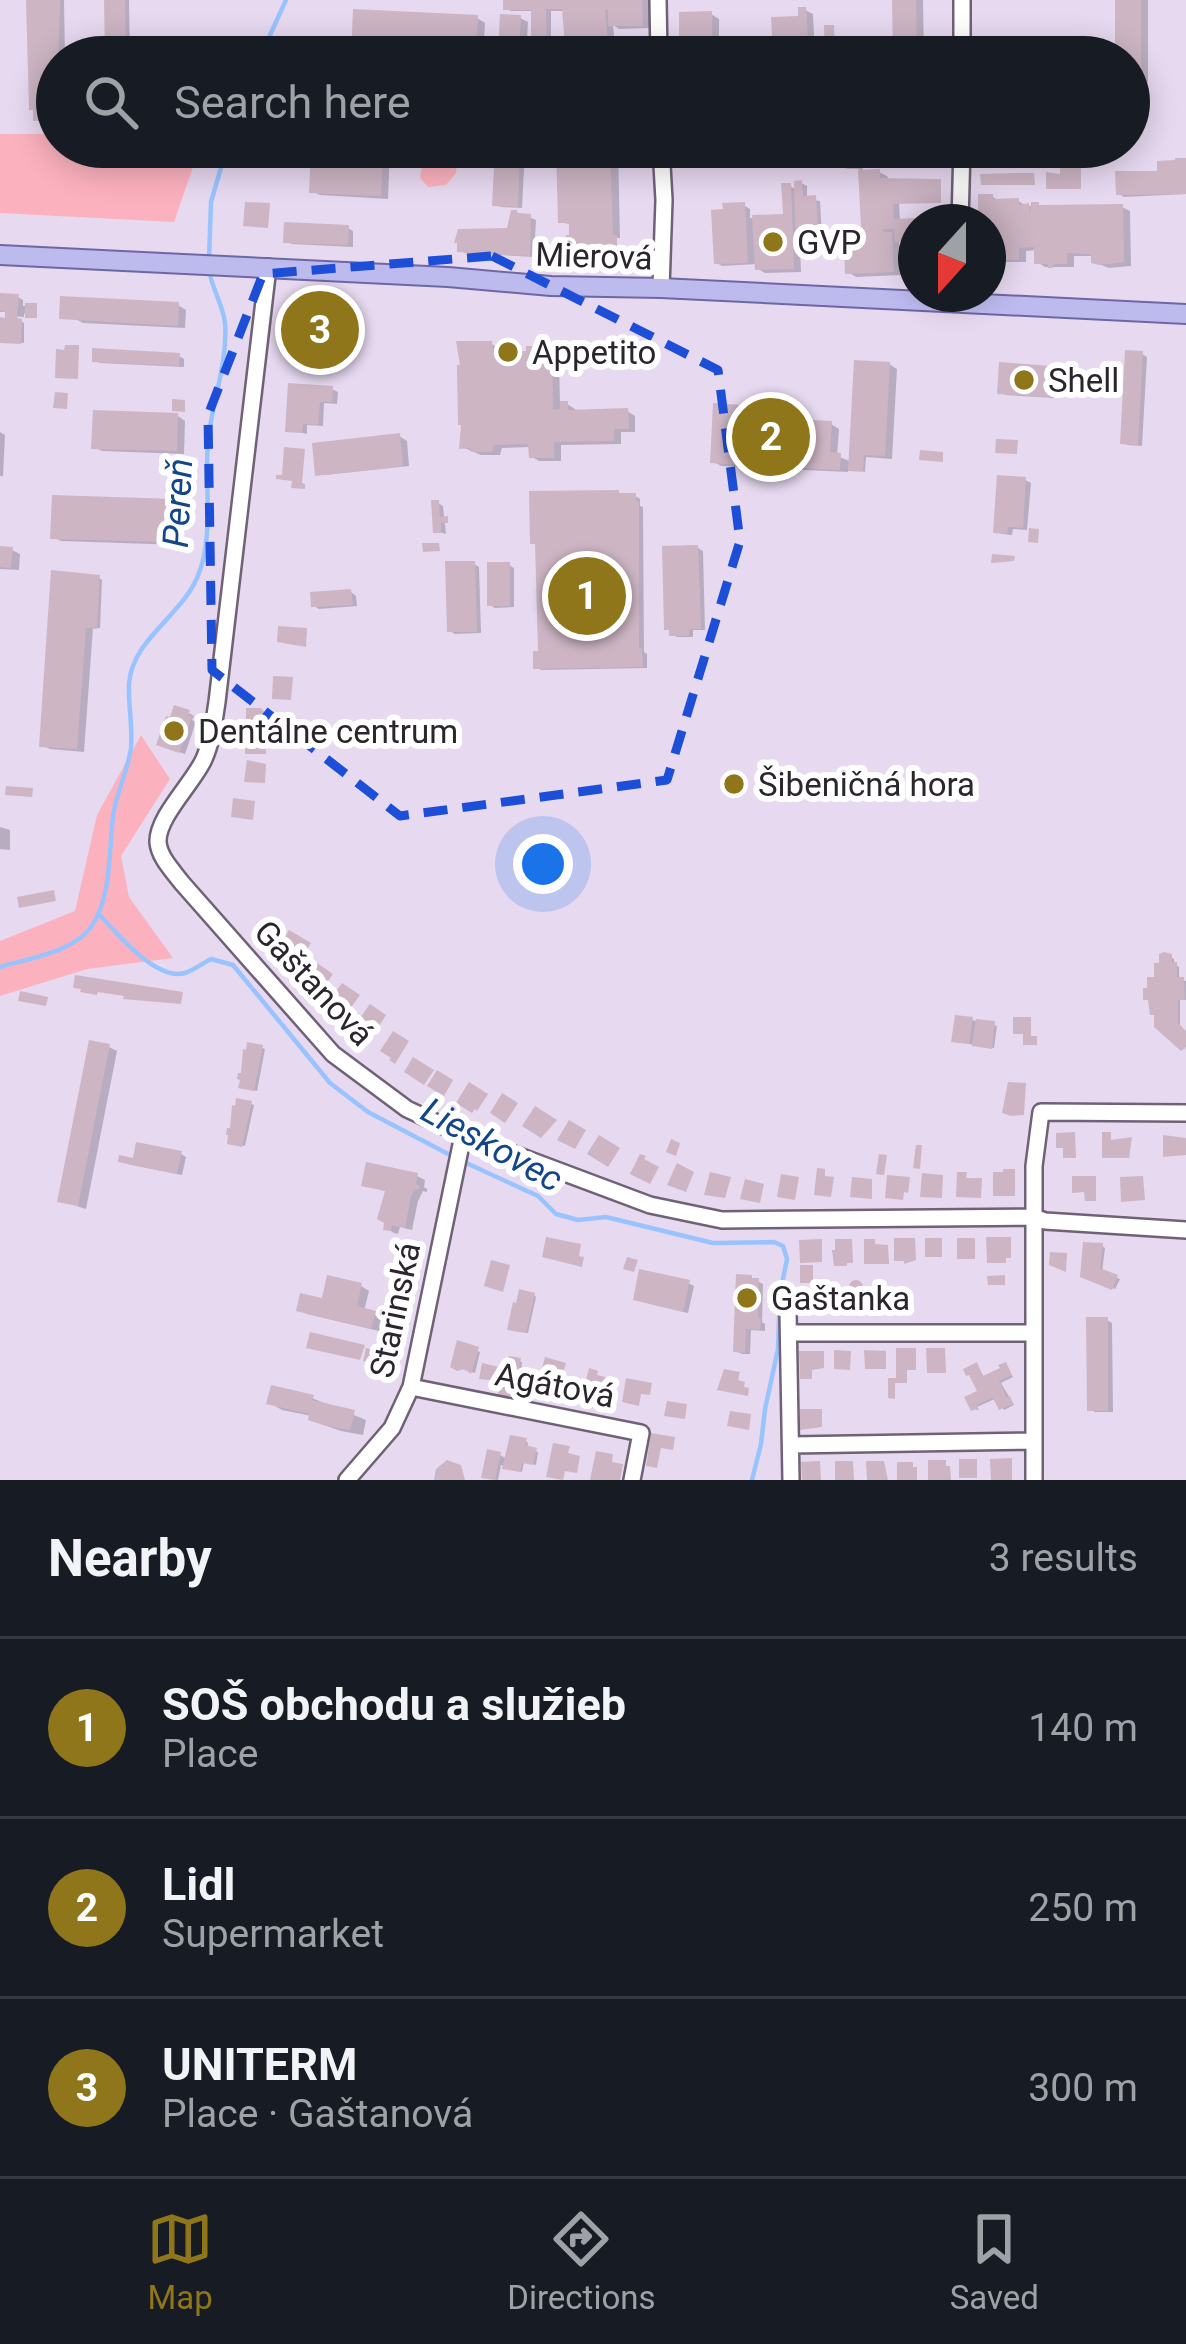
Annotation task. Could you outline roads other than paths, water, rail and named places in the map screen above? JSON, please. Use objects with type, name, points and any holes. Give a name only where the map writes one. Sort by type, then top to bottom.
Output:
[{"type":"main road","name":"Mierová","points":[[0,255],[551,286],[898,297]]},
{"type":"main road","name":"Mierová","points":[[1006,302],[1186,314]]},
{"type":"street","points":[[658,0],[659,36]]},
{"type":"street","points":[[962,0],[962,36]]},
{"type":"street","points":[[661,288],[662,168]]},
{"type":"street","points":[[961,204],[962,168]]},
{"type":"street","name":"Gaštanová","points":[[268,267],[218,702],[204,759],[160,827],[158,840],[161,854],[182,883],[333,1054],[407,1109],[463,1135],[650,1204],[722,1220],[1034,1217],[1186,1230]]},
{"type":"street","points":[[1034,1480],[1034,1166],[1041,1112],[1186,1113]]},
{"type":"street","name":"Starinská","points":[[347,1480],[392,1428],[410,1387],[463,1135]]},
{"type":"street","points":[[788,1312],[791,1480]]},
{"type":"street","points":[[789,1333],[1033,1333]]},
{"type":"street","name":"Agátová","points":[[410,1387],[640,1432],[632,1480]]},
{"type":"street","points":[[791,1445],[1034,1441]]},
{"type":"waterway","name":"Pereň","points":[[270,36],[286,0]]},
{"type":"waterway","name":"Pereň","points":[[209,259],[211,202],[221,168]]},
{"type":"waterway","name":"Pereň","points":[[0,967],[73,943],[91,927],[103,901],[114,810],[131,748],[132,668],[138,654],[189,592],[206,546],[208,441],[225,338],[224,316],[209,270]]},
{"type":"waterway","name":"Lieskovec","points":[[99,914],[138,954],[162,970],[185,973],[211,959],[233,965],[330,1083],[368,1112],[452,1156]]},
{"type":"waterway","name":"Lieskovec","points":[[462,1161],[538,1196],[556,1214],[578,1220],[606,1217],[713,1243],[774,1242],[783,1246],[787,1259],[778,1349],[752,1480]]},
{"type":"place","name":"GVP","points":[[773,242]]},
{"type":"place","name":"UNITERM","points":[[320,330]]},
{"type":"place","name":"Appetito","points":[[508,352]]},
{"type":"place","name":"Shell","points":[[1024,380]]},
{"type":"place","name":"Lidl","points":[[771,437]]},
{"type":"place","name":"SOŠ obchodu a služieb","points":[[587,596]]},
{"type":"place","name":"Dentálne centrum","points":[[174,731]]},
{"type":"place","name":"Šibeničná hora","points":[[734,784]]},
{"type":"place","name":"Gaštanka","points":[[747,1298]]}]
